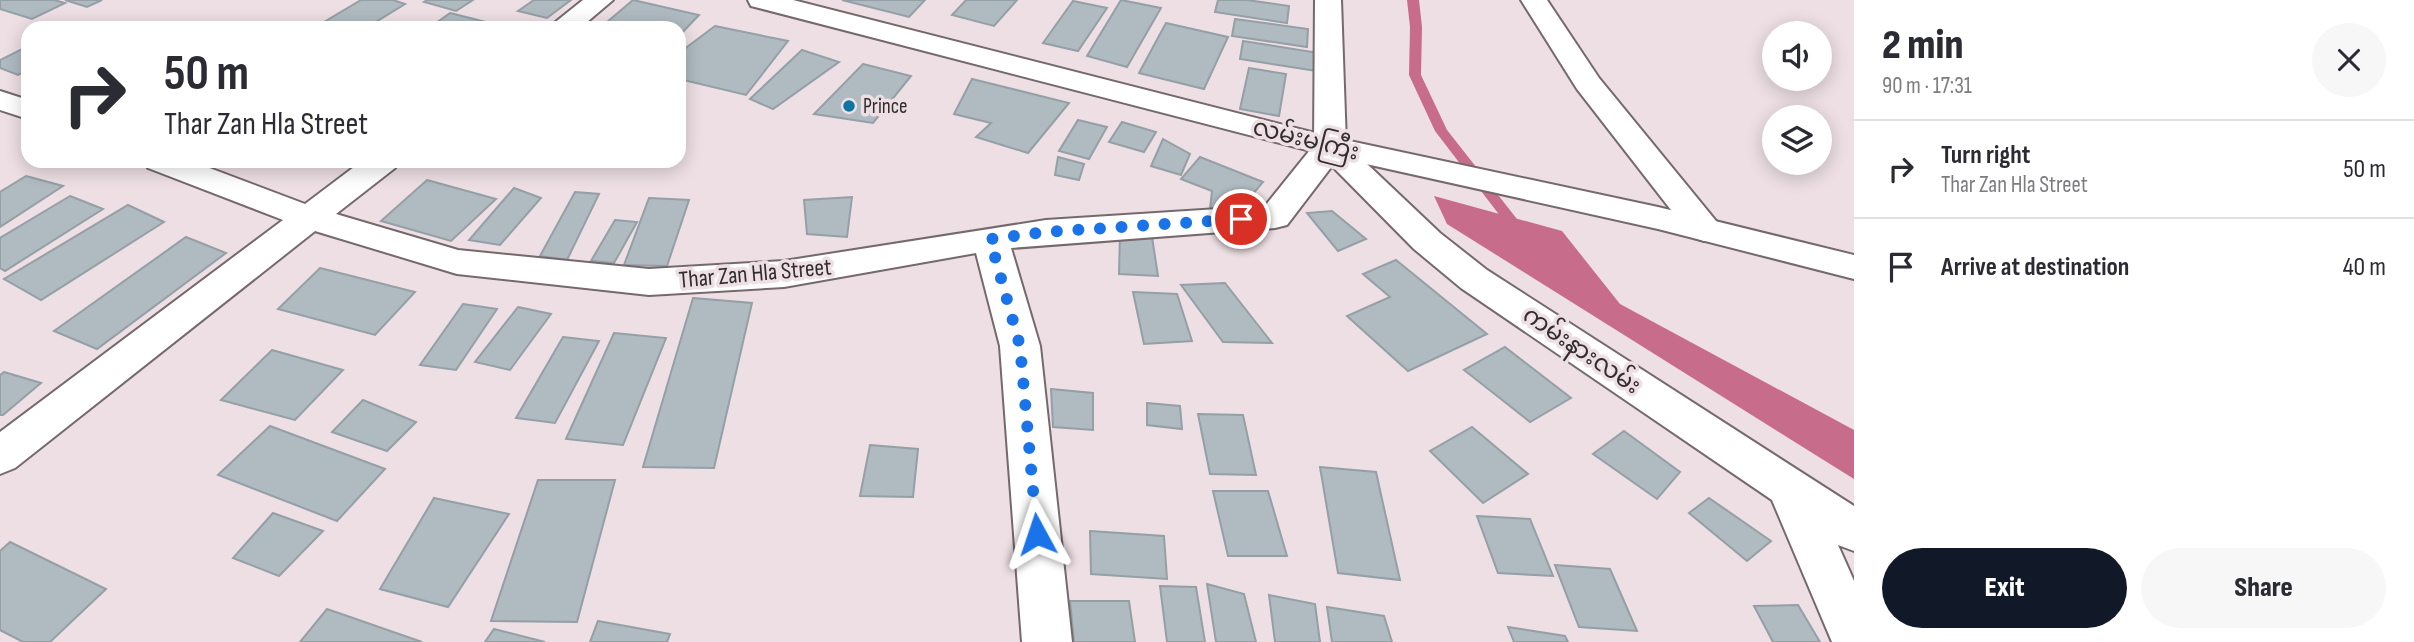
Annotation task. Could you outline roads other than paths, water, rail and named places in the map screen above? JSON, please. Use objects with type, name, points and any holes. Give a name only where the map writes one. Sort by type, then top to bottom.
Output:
[{"type":"street","points":[[572,21],[600,0]]},
{"type":"street","name":"လမ်းမကြီး","points":[[761,0],[1330,146],[1658,218],[1854,267]]},
{"type":"street","points":[[1328,0],[1330,146]]},
{"type":"street","points":[[1534,0],[1588,83],[1704,229]]},
{"type":"street","points":[[0,100],[21,108]]},
{"type":"street","name":"Thar Zan Hla Street","points":[[178,168],[307,218],[457,262],[649,282],[784,274],[1046,232],[1275,217],[1330,146]]},
{"type":"street","name":"ကမ်းနားလမ်း","points":[[1330,146],[1426,241],[1474,279],[1854,531]]},
{"type":"street","points":[[0,456],[374,168]]},
{"type":"street","points":[[990,239],[1020,346],[1047,642]]},
{"type":"street","points":[[1788,486],[1854,635]]},
{"type":"waterway","points":[[1413,0],[1416,27],[1415,75],[1441,131],[1519,231]]},
{"type":"place","name":"Prince","points":[[849,106]]}]
